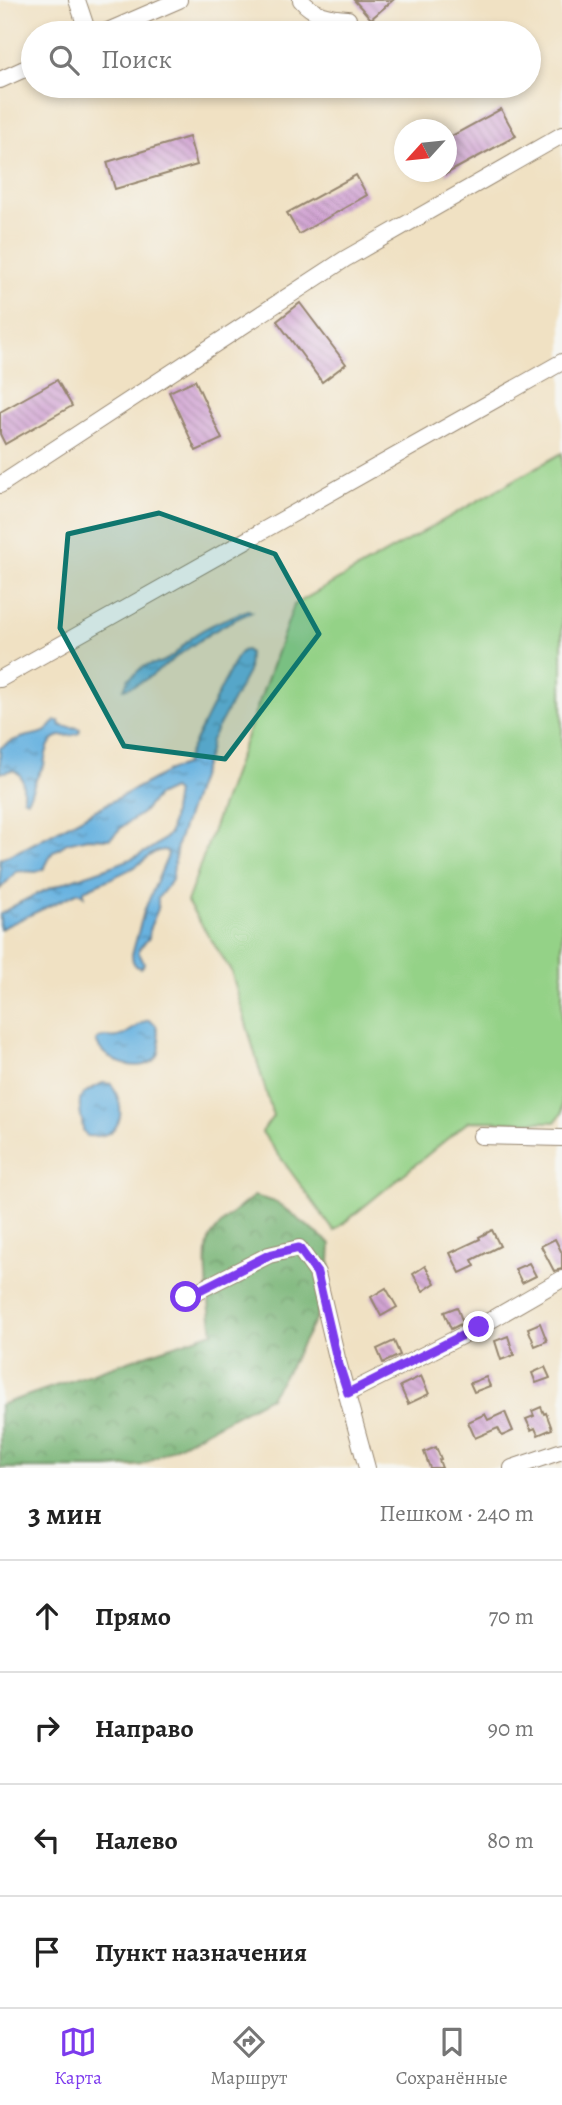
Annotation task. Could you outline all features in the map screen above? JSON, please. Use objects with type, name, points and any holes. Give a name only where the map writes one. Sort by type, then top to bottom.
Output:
[{"type":"street","points":[[77,0],[84,21]]},
{"type":"street","points":[[131,21],[179,0]]},
{"type":"street","points":[[301,0],[304,5],[329,18],[348,19]]},
{"type":"street","points":[[0,80],[21,70]]},
{"type":"street","points":[[0,485],[345,258],[562,135]]},
{"type":"street","points":[[0,679],[562,362]]},
{"type":"street","points":[[481,1136],[562,1138]]},
{"type":"street","points":[[186,1297],[269,1255],[299,1248],[317,1273],[367,1468]]},
{"type":"street","points":[[348,1393],[479,1327],[562,1279]]},
{"type":"street","points":[[512,1468],[562,1451]]},
{"type":"highlighted area","points":[[159,513],[275,554],[319,634],[225,759],[124,746],[60,628],[68,534]]},
{"type":"green space","points":[[562,453],[562,1113],[555,1122],[469,1121],[334,1231],[262,1132],[273,1116],[231,971],[187,902],[294,605]]},
{"type":"green space","points":[[254,1196],[276,1202],[331,1244],[329,1279],[315,1320],[270,1397],[142,1465],[108,1468],[0,1468],[0,1405],[213,1332],[207,1284],[210,1238],[230,1215]]},
{"type":"water","points":[[248,610],[252,612],[218,628],[147,679],[124,689],[128,679],[143,667],[167,660],[198,633]]},
{"type":"water","points":[[246,650],[249,653],[248,672],[211,740],[177,845],[172,880],[158,898],[158,909],[150,927],[149,938],[139,949],[143,966],[140,968],[135,965],[132,955],[144,911],[167,858],[168,853],[165,850],[150,856],[130,870],[84,890],[84,896],[79,892],[0,929],[0,914],[10,908],[54,887],[132,858],[153,847],[170,833],[176,792],[172,789],[157,796],[142,813],[109,839],[87,838],[67,843],[52,853],[44,869],[36,872],[16,872],[0,889],[0,859],[172,769],[185,765],[236,658]]},
{"type":"water","points":[[55,721],[59,721],[62,726],[80,729],[79,733],[57,737],[50,743],[44,766],[27,800],[23,798],[19,774],[12,770],[0,773],[0,748],[18,739],[43,732]]},
{"type":"water","points":[[149,1020],[156,1025],[160,1047],[154,1060],[146,1064],[136,1066],[116,1061],[107,1056],[96,1040],[122,1036]]},
{"type":"water","points":[[103,1083],[111,1084],[116,1094],[119,1121],[108,1133],[87,1136],[83,1129],[80,1100],[85,1093]]},
{"type":"building","points":[[354,0],[393,0],[371,19]]},
{"type":"building","points":[[501,109],[516,136],[457,168],[457,133]]},
{"type":"building","points":[[189,137],[197,165],[115,189],[107,162]]},
{"type":"building","points":[[356,175],[367,195],[299,234],[287,213]]},
{"type":"building","points":[[300,303],[346,364],[322,382],[277,321]]},
{"type":"building","points":[[57,380],[72,406],[5,444],[0,434],[0,412]]},
{"type":"building","points":[[195,380],[222,439],[196,451],[169,392]]},
{"type":"building","points":[[492,1230],[500,1246],[472,1260],[475,1266],[460,1273],[450,1253],[480,1239],[479,1237]]},
{"type":"building","points":[[555,1239],[562,1253],[562,1269],[554,1271],[541,1246]]},
{"type":"building","points":[[529,1263],[536,1276],[522,1283],[515,1269]]},
{"type":"building","points":[[425,1266],[435,1283],[423,1291],[413,1274]]},
{"type":"building","points":[[386,1288],[397,1307],[381,1316],[371,1297]]},
{"type":"building","points":[[457,1307],[463,1323],[451,1329],[444,1312]]},
{"type":"building","points":[[540,1323],[547,1341],[535,1346],[528,1328]]},
{"type":"building","points":[[508,1336],[514,1355],[501,1360],[495,1341]]},
{"type":"building","points":[[394,1341],[400,1355],[383,1363],[377,1349]]},
{"type":"building","points":[[545,1367],[550,1378],[536,1383],[532,1373]]},
{"type":"building","points":[[421,1376],[429,1394],[408,1404],[400,1386]]},
{"type":"building","points":[[486,1377],[490,1386],[474,1392],[470,1383]]},
{"type":"building","points":[[541,1407],[552,1429],[538,1435],[535,1428],[531,1430],[526,1419],[534,1416],[532,1411]]},
{"type":"building","points":[[505,1412],[513,1431],[502,1436],[498,1428],[475,1438],[468,1422],[485,1414],[488,1420]]},
{"type":"building","points":[[436,1447],[442,1468],[430,1468],[424,1452]]},
{"type":"route","points":[[186,1297],[269,1255],[299,1248],[317,1273],[337,1359],[348,1393],[479,1327]]}]
